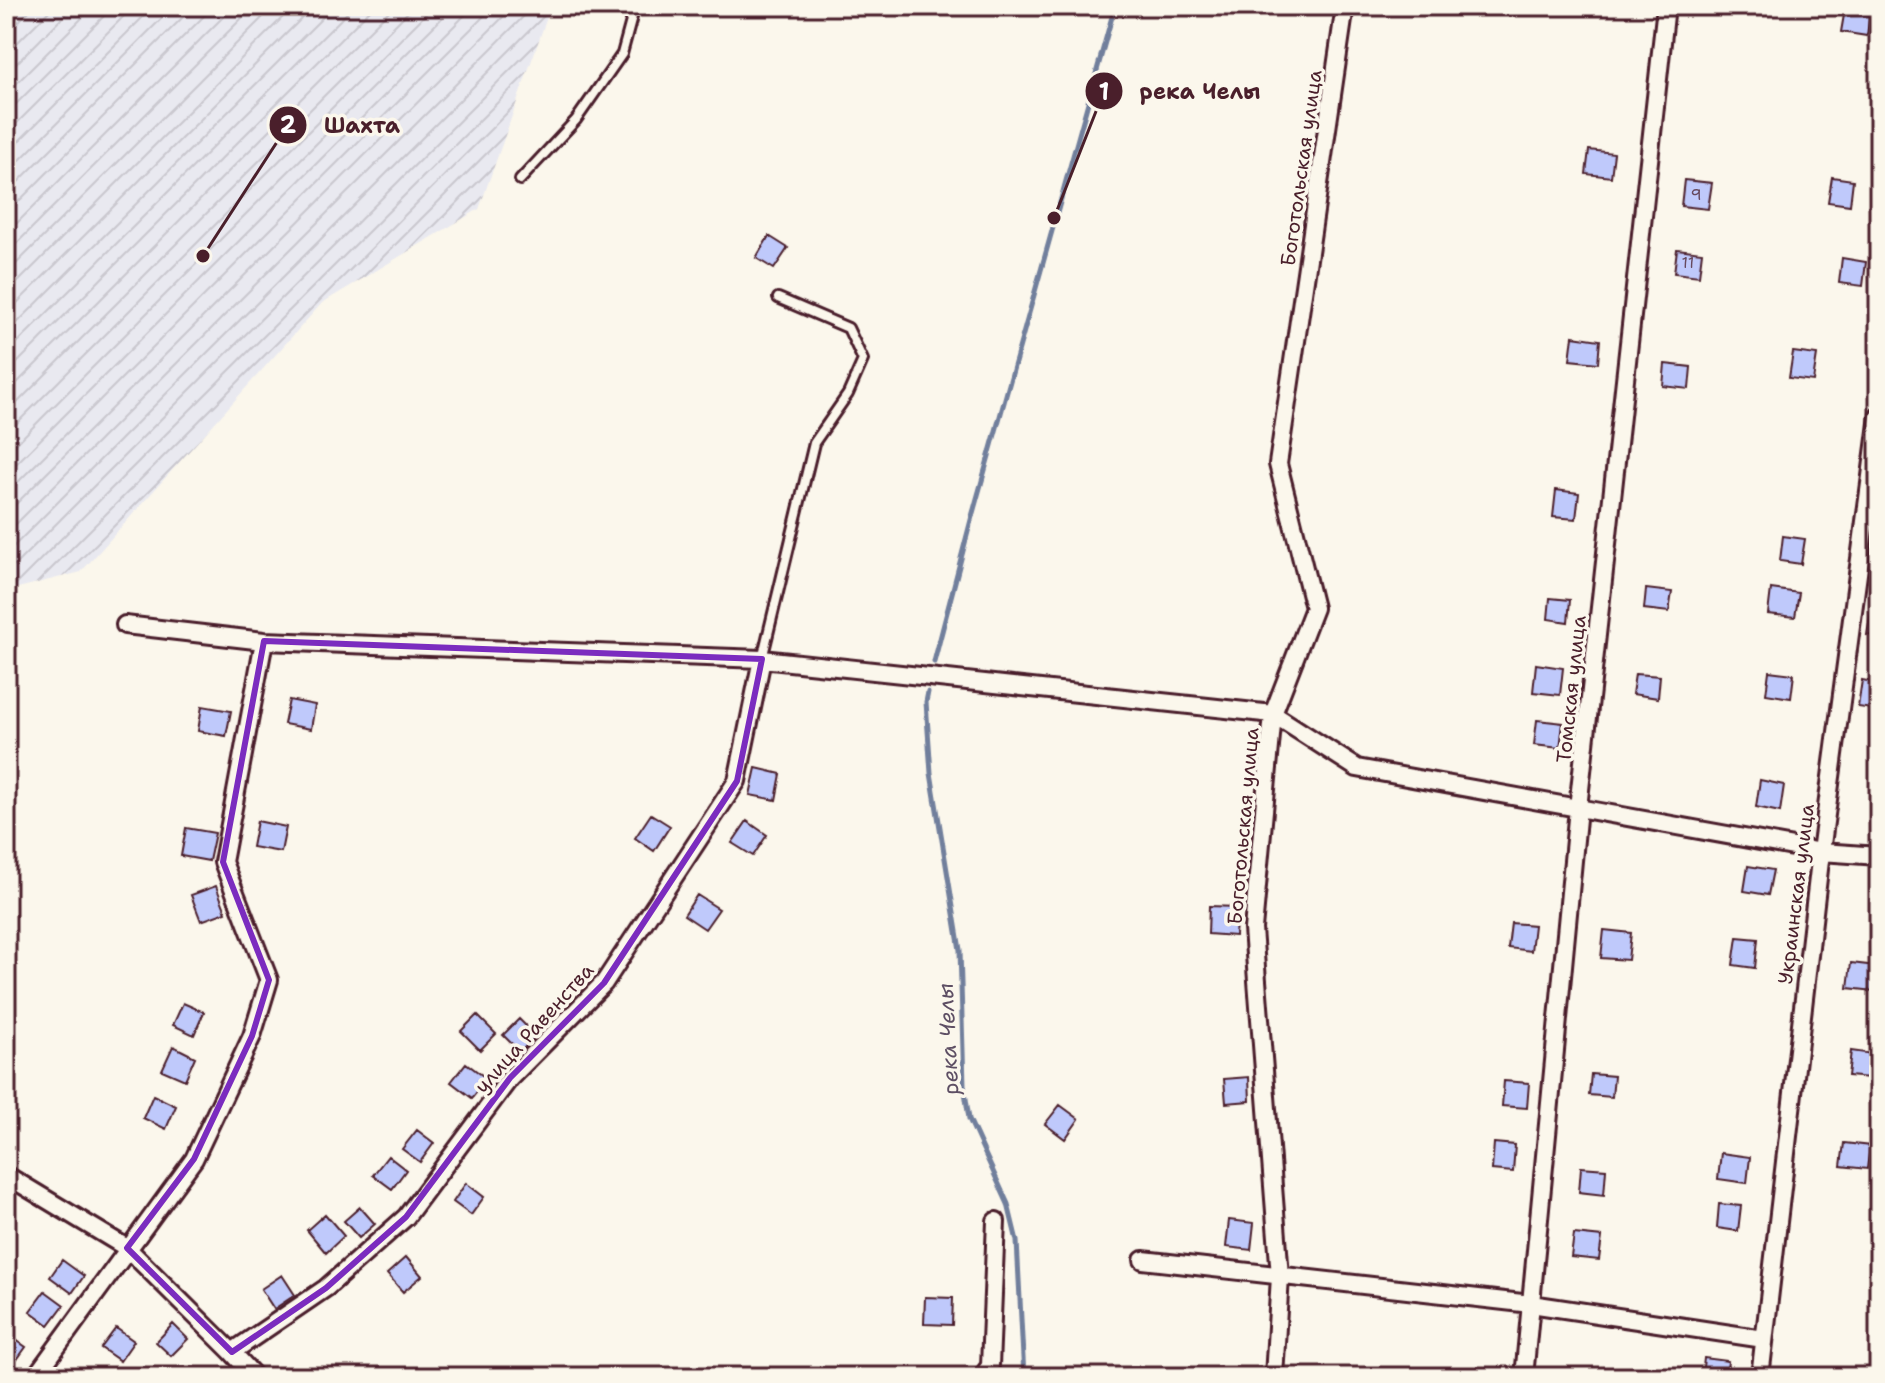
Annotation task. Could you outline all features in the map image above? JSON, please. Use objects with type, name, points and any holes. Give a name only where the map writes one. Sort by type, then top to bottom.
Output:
[{"type":"street","name":"Боготольская улица","points":[[1274,1377],[1280,1276],[1253,929],[1273,714],[1314,608],[1278,464],[1345,6]]},
{"type":"street","name":"Томская улица","points":[[1524,1377],[1578,808],[1666,6]]},
{"type":"street","name":"Украинская улица","points":[[1760,1377],[1821,852],[1879,416]]},
{"type":"street","points":[[125,625],[264,641],[762,659],[1273,714],[1357,768],[1821,852],[1879,856]]},
{"type":"street","points":[[35,1377],[194,1159],[252,1036],[269,980],[223,862],[264,641]]},
{"type":"street","name":"улица Равенства","points":[[232,1352],[326,1288],[406,1217],[510,1078],[604,983],[737,781],[762,659]]},
{"type":"street","points":[[6,1175],[127,1248],[255,1377]]},
{"type":"street","points":[[982,1377],[990,1366],[996,1221]]},
{"type":"street","points":[[1143,1260],[1531,1304],[1764,1339]]},
{"type":"lane","points":[[520,180],[576,120],[622,54],[635,6]]},
{"type":"lane","points":[[762,659],[814,443],[848,394],[863,360],[848,328],[778,298]]},
{"type":"highlighted area","points":[[264,641],[762,659],[737,781],[604,983],[510,1078],[406,1217],[326,1288],[232,1352],[127,1248],[194,1159],[252,1036],[269,980],[223,862]]},
{"type":"shaded area","points":[[6,6],[551,6],[479,209],[322,303],[81,572],[6,591]]},
{"type":"building","points":[[1845,9],[1870,12],[1867,36],[1841,32]]},
{"type":"building","points":[[1589,150],[1614,153],[1611,177],[1586,174]]},
{"type":"building","points":[[1832,177],[1853,180],[1850,205],[1828,202]]},
{"type":"building","points":[[1684,180],[1712,183],[1708,209],[1681,206]]},
{"type":"building","points":[[769,236],[788,248],[774,269],[756,258]]},
{"type":"building","points":[[1677,249],[1702,252],[1699,276],[1674,273]]},
{"type":"building","points":[[1842,258],[1866,262],[1863,286],[1839,283]]},
{"type":"building","points":[[1573,336],[1600,340],[1598,363],[1570,360]]},
{"type":"building","points":[[1793,352],[1817,355],[1813,381],[1789,378]]},
{"type":"building","points":[[1665,364],[1691,367],[1689,389],[1663,386]]},
{"type":"building","points":[[1556,490],[1579,493],[1576,519],[1553,517]]},
{"type":"building","points":[[1783,536],[1805,539],[1801,564],[1780,561]]},
{"type":"building","points":[[1646,589],[1672,592],[1669,612],[1644,609]]},
{"type":"building","points":[[1771,589],[1799,593],[1795,617],[1768,614]]},
{"type":"building","points":[[1550,598],[1570,600],[1568,622],[1548,619]]},
{"type":"building","points":[[1871,611],[1879,612],[1879,636],[1867,635]]},
{"type":"building","points":[[1536,664],[1563,668],[1560,695],[1533,692]]},
{"type":"building","points":[[1769,671],[1794,674],[1791,698],[1766,694]]},
{"type":"building","points":[[1635,674],[1660,676],[1658,698],[1632,694]]},
{"type":"building","points":[[1862,680],[1879,683],[1879,710],[1858,707]]},
{"type":"building","points":[[289,700],[315,705],[311,729],[284,724]]},
{"type":"building","points":[[202,706],[231,711],[226,736],[198,731]]},
{"type":"building","points":[[1537,720],[1563,723],[1560,748],[1534,745]]},
{"type":"building","points":[[756,768],[781,774],[776,800],[750,795]]},
{"type":"building","points":[[1760,780],[1784,785],[1780,812],[1756,807]]},
{"type":"building","points":[[651,814],[670,826],[654,851],[635,838]]},
{"type":"building","points":[[257,821],[286,827],[281,852],[252,847]]},
{"type":"building","points":[[747,821],[767,835],[753,856],[732,843]]},
{"type":"building","points":[[186,828],[215,833],[209,861],[181,856]]},
{"type":"building","points":[[1748,866],[1773,870],[1768,895],[1744,891]]},
{"type":"building","points":[[216,886],[226,912],[201,921],[191,895]]},
{"type":"building","points":[[697,895],[719,909],[705,929],[684,915]]},
{"type":"building","points":[[1209,906],[1237,907],[1235,936],[1208,934]]},
{"type":"building","points":[[1511,923],[1534,925],[1531,951],[1508,948]]},
{"type":"building","points":[[1604,930],[1631,933],[1628,960],[1601,958]]},
{"type":"building","points":[[1737,937],[1758,939],[1755,968],[1733,965]]},
{"type":"building","points":[[1851,963],[1876,966],[1874,991],[1848,988]]},
{"type":"building","points":[[183,1003],[204,1012],[194,1035],[173,1025]]},
{"type":"building","points":[[477,1015],[496,1034],[480,1050],[461,1031]]},
{"type":"building","points":[[519,1019],[536,1036],[520,1052],[503,1035]]},
{"type":"building","points":[[173,1046],[195,1057],[185,1080],[162,1070]]},
{"type":"building","points":[[1851,1051],[1873,1054],[1870,1078],[1848,1076]]},
{"type":"building","points":[[466,1063],[487,1079],[472,1098],[451,1082]]},
{"type":"building","points":[[1591,1074],[1614,1076],[1612,1097],[1589,1095]]},
{"type":"building","points":[[1249,1077],[1250,1101],[1226,1103],[1224,1079]]},
{"type":"building","points":[[1504,1081],[1529,1083],[1527,1108],[1502,1106]]},
{"type":"building","points":[[153,1095],[176,1106],[166,1129],[143,1118]]},
{"type":"building","points":[[1060,1105],[1079,1119],[1065,1139],[1045,1124]]},
{"type":"building","points":[[417,1130],[434,1143],[420,1162],[402,1149]]},
{"type":"building","points":[[1494,1143],[1515,1145],[1513,1172],[1492,1170]]},
{"type":"building","points":[[1844,1143],[1870,1146],[1867,1169],[1841,1166]]},
{"type":"building","points":[[1721,1153],[1750,1157],[1747,1183],[1718,1179]]},
{"type":"building","points":[[388,1156],[406,1170],[392,1189],[373,1175]]},
{"type":"building","points":[[1581,1167],[1606,1169],[1604,1195],[1579,1192]]},
{"type":"building","points":[[466,1183],[484,1197],[471,1215],[453,1202]]},
{"type":"building","points":[[1719,1204],[1741,1206],[1738,1231],[1717,1228]]},
{"type":"building","points":[[360,1207],[375,1224],[359,1238],[344,1221]]},
{"type":"building","points":[[325,1214],[344,1236],[326,1253],[307,1230]]},
{"type":"building","points":[[1229,1220],[1254,1223],[1251,1250],[1226,1247]]},
{"type":"building","points":[[1574,1234],[1602,1237],[1599,1260],[1571,1257]]},
{"type":"building","points":[[406,1257],[422,1276],[403,1292],[387,1274]]},
{"type":"building","points":[[62,1260],[84,1276],[72,1293],[50,1277]]},
{"type":"building","points":[[282,1275],[295,1295],[274,1309],[261,1289]]},
{"type":"building","points":[[45,1291],[64,1305],[49,1325],[30,1311]]},
{"type":"building","points":[[925,1297],[953,1298],[952,1325],[924,1324]]},
{"type":"building","points":[[173,1324],[188,1339],[171,1356],[156,1342]]},
{"type":"building","points":[[116,1328],[134,1341],[120,1361],[101,1348]]},
{"type":"building","points":[[9,1335],[26,1347],[11,1368],[6,1365],[6,1338]]},
{"type":"building","points":[[1704,1358],[1728,1361],[1726,1377],[1702,1377]]},
{"type":"waterway","name":"река Челы","points":[[934,662],[1115,6]]},
{"type":"waterway","name":"река Челы","points":[[928,692],[931,773],[960,950],[964,1085],[969,1119],[1008,1204],[1017,1241],[1024,1377]]},
{"type":"place","name":"река Челы","points":[[1054,218]]},
{"type":"place","name":"Шахта","points":[[203,256]]}]
